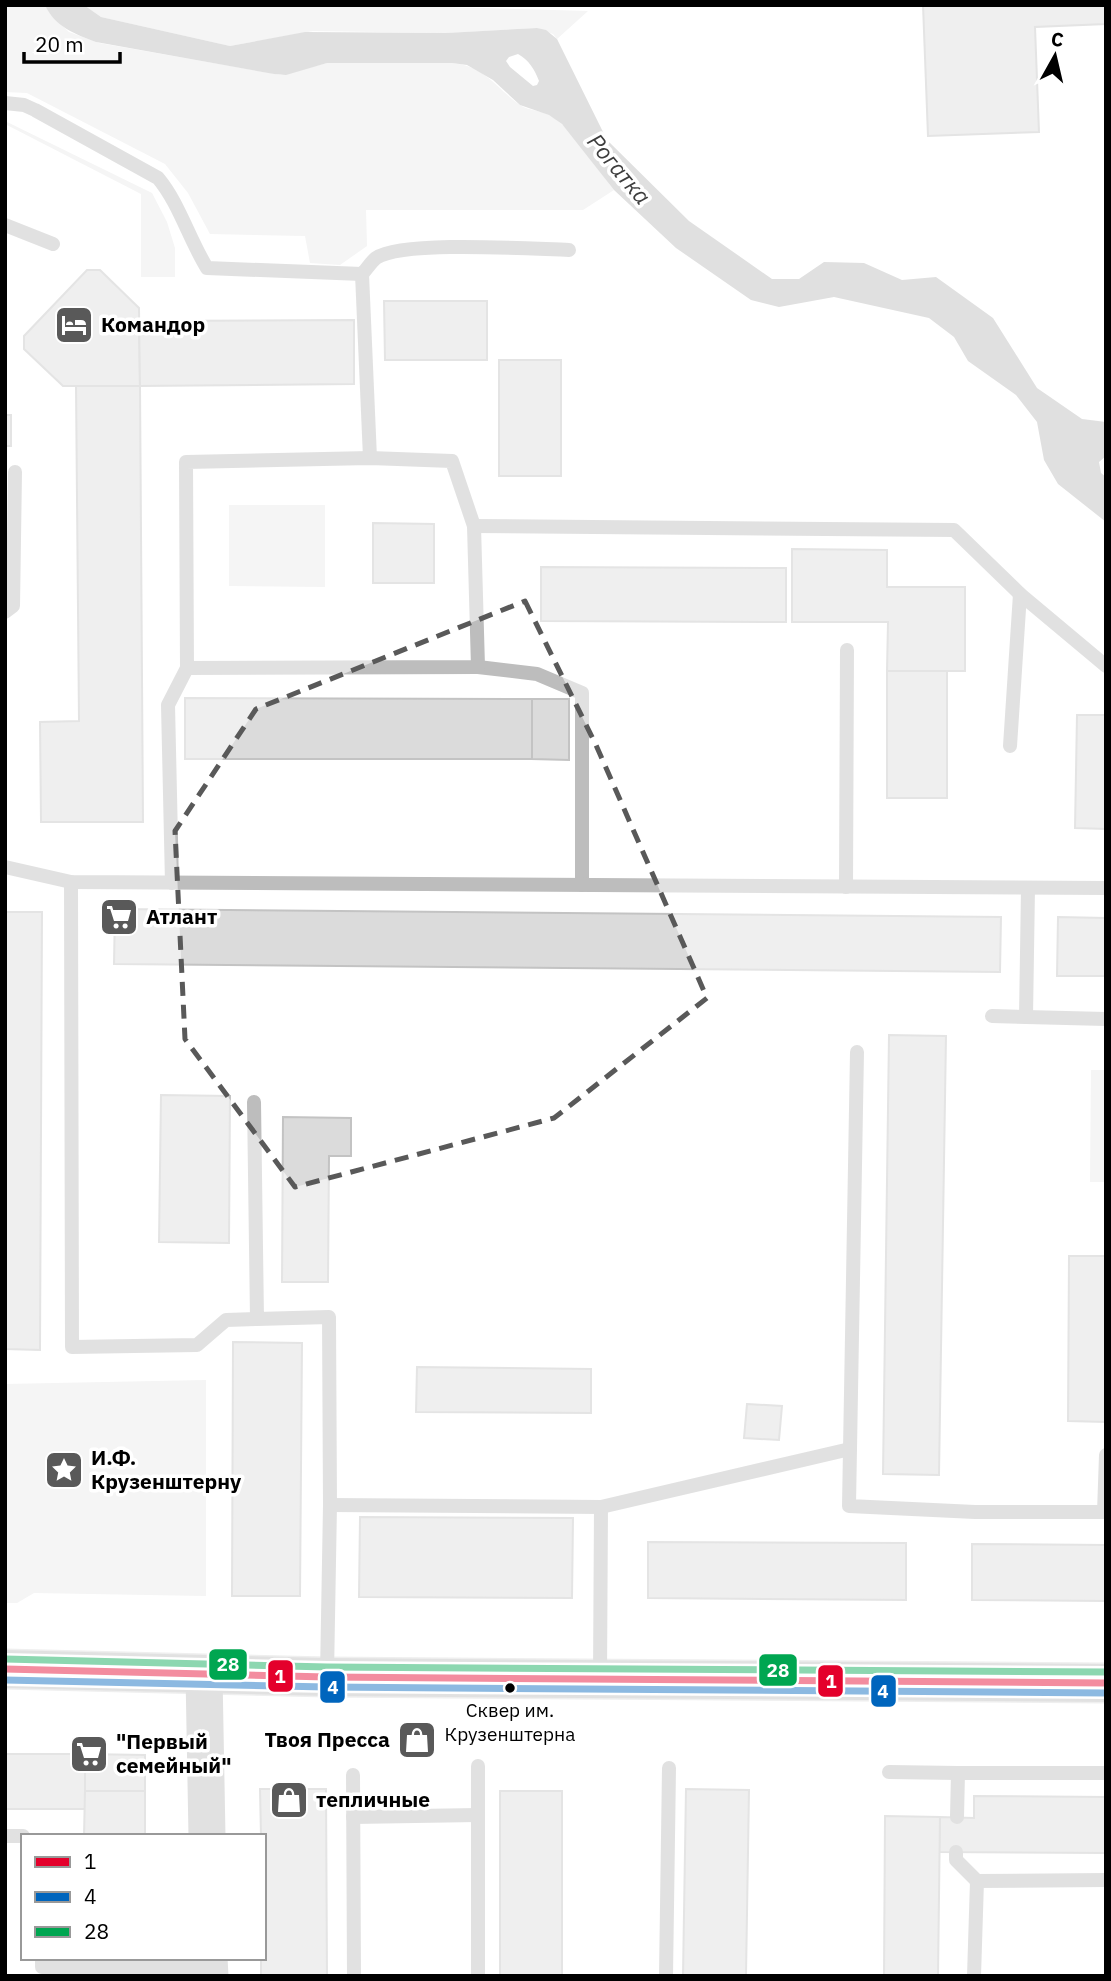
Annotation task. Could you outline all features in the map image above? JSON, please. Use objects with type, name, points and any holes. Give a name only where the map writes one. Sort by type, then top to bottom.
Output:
[{"type":"main road","points":[[5,1669],[327,1677],[1106,1683]]},
{"type":"street","points":[[204,1675],[207,1834]]},
{"type":"lane","points":[[5,103],[24,105],[35,110],[158,178],[207,268],[362,274]]},
{"type":"lane","points":[[5,225],[53,244]]},
{"type":"lane","points":[[370,458],[362,274],[377,258],[398,250],[457,247],[569,250]]},
{"type":"lane","points":[[172,883],[168,705],[187,668],[186,462],[370,458],[452,461],[474,526],[478,667]]},
{"type":"lane","points":[[5,612],[13,606],[15,471]]},
{"type":"lane","points":[[474,526],[954,530],[1020,594],[1106,666]]},
{"type":"lane","points":[[1010,746],[1020,594]]},
{"type":"lane","points":[[846,887],[847,650]]},
{"type":"lane","points":[[187,668],[478,667],[537,674],[582,693],[582,885]]},
{"type":"lane","points":[[5,867],[71,882],[1106,888]]},
{"type":"lane","points":[[71,882],[72,1347],[197,1345],[226,1320],[329,1318],[327,1677]]},
{"type":"lane","points":[[1026,1017],[1028,888]]},
{"type":"lane","points":[[992,1016],[1106,1019]]},
{"type":"lane","points":[[857,1052],[849,1506],[975,1512],[1104,1512],[1106,1455]]},
{"type":"lane","points":[[254,1102],[257,1319]]},
{"type":"lane","points":[[330,1505],[601,1507],[850,1449]]},
{"type":"lane","points":[[600,1678],[601,1507]]},
{"type":"lane","points":[[478,1766],[478,1976]]},
{"type":"lane","points":[[666,1976],[669,1768]]},
{"type":"lane","points":[[889,1772],[1106,1773]]},
{"type":"lane","points":[[957,1817],[958,1773]]},
{"type":"lane","points":[[353,1775],[354,1976]]},
{"type":"lane","points":[[353,1817],[478,1815]]},
{"type":"lane","points":[[956,1852],[956,1860],[976,1881],[976,1976]]},
{"type":"lane","points":[[976,1881],[1106,1880]]},
{"type":"lane","points":[[43,1960],[43,1967],[100,1971],[210,1967]]},
{"type":"highlighted area","points":[[525,601],[596,745],[707,998],[554,1118],[295,1187],[185,1039],[175,831],[256,709]]},
{"type":"shaded area","points":[[5,5],[45,5],[51,15],[69,32],[99,43],[281,75],[327,63],[452,63],[473,68],[520,105],[547,114],[559,122],[576,139],[614,190],[583,210],[366,210],[367,246],[340,265],[310,263],[305,236],[210,234],[188,193],[165,164],[27,93],[5,92]]},
{"type":"shaded area","points":[[84,5],[368,5],[588,11],[557,39],[553,34],[537,28],[446,33],[313,31],[230,46],[101,17]]},
{"type":"shaded area","points":[[5,121],[152,193],[167,222],[175,248],[175,277],[141,277],[141,194],[5,124]]},
{"type":"shaded area","points":[[229,505],[325,505],[325,587],[229,586]]},
{"type":"shaded area","points":[[1091,1070],[1106,1070],[1106,1182],[1090,1182]]},
{"type":"shaded area","points":[[206,1380],[206,1596],[34,1593],[17,1603],[5,1603],[5,1384]]},
{"type":"water","name":"Рогатка","points":[[45,5],[84,5],[101,17],[230,46],[305,32],[446,33],[537,28],[546,30],[557,39],[607,140],[689,221],[772,279],[799,279],[824,262],[864,263],[902,280],[936,277],[993,318],[1037,388],[1082,419],[1106,422],[1106,456],[1099,462],[1101,473],[1106,477],[1106,522],[1058,484],[1044,460],[1037,422],[1016,395],[968,361],[954,337],[929,318],[834,297],[779,307],[751,300],[676,248],[614,190],[562,124],[549,115],[520,105],[493,80],[467,65],[327,63],[286,75],[274,74],[96,42],[66,29],[49,13]],"holes":[[[518,54],[536,73],[539,81],[537,85],[533,86],[506,61]]]},
{"type":"building","points":[[923,5],[1106,5],[1106,24],[1035,27],[1039,132],[928,136]]},
{"type":"building","points":[[87,270],[100,270],[139,308],[140,386],[63,386],[24,349],[24,336]]},
{"type":"building","points":[[384,301],[487,301],[487,360],[385,360]]},
{"type":"building","points":[[354,320],[354,384],[140,386],[139,321]]},
{"type":"building","points":[[499,360],[561,360],[561,476],[499,476]]},
{"type":"building","points":[[76,386],[140,386],[143,822],[41,822],[40,722],[79,721]]},
{"type":"building","points":[[5,415],[11,415],[11,446],[5,446]]},
{"type":"building","points":[[373,523],[434,524],[434,583],[373,583]]},
{"type":"building","points":[[792,549],[887,550],[887,587],[965,587],[965,671],[887,671],[888,622],[792,622]]},
{"type":"building","points":[[541,567],[786,568],[786,622],[541,621]]},
{"type":"building","points":[[887,671],[947,671],[947,798],[887,798]]},
{"type":"building","points":[[185,698],[532,699],[532,759],[185,759]]},
{"type":"building","points":[[532,699],[569,699],[569,760],[532,759]]},
{"type":"building","points":[[1077,715],[1106,715],[1106,829],[1075,828]]},
{"type":"building","points":[[115,909],[1001,917],[1000,972],[114,964]]},
{"type":"building","points":[[5,912],[42,912],[40,1350],[5,1349]]},
{"type":"building","points":[[1058,917],[1106,918],[1106,976],[1057,976]]},
{"type":"building","points":[[889,1035],[946,1036],[939,1475],[883,1474]]},
{"type":"building","points":[[161,1095],[230,1096],[229,1243],[159,1242]]},
{"type":"building","points":[[283,1117],[351,1118],[351,1156],[329,1156],[328,1282],[282,1282]]},
{"type":"building","points":[[1069,1256],[1106,1256],[1106,1422],[1068,1421]]},
{"type":"building","points":[[233,1342],[302,1343],[300,1596],[232,1596]]},
{"type":"building","points":[[417,1367],[591,1369],[591,1413],[416,1412]]},
{"type":"building","points":[[747,1404],[782,1406],[779,1440],[744,1438]]},
{"type":"building","points":[[360,1517],[573,1518],[572,1598],[359,1597]]},
{"type":"building","points":[[648,1542],[906,1543],[906,1600],[648,1598]]},
{"type":"building","points":[[972,1544],[1106,1545],[1106,1601],[972,1600]]},
{"type":"building","points":[[5,1754],[85,1754],[85,1809],[5,1809]]},
{"type":"building","points":[[85,1754],[145,1755],[145,1791],[85,1791]]},
{"type":"building","points":[[260,1789],[326,1789],[327,1976],[261,1976],[261,1960],[266,1960],[266,1834],[261,1834]]},
{"type":"building","points":[[686,1789],[749,1790],[746,1976],[683,1976]]},
{"type":"building","points":[[85,1791],[145,1791],[145,1834],[84,1834]]},
{"type":"building","points":[[500,1791],[562,1791],[562,1976],[500,1976]]},
{"type":"building","points":[[974,1796],[1106,1797],[1106,1853],[939,1852],[940,1817],[974,1818]]},
{"type":"building","points":[[885,1816],[940,1817],[938,1976],[884,1976]]},
{"type":"transit line","name":"28","points":[[5,1659],[327,1667],[1106,1672]]},
{"type":"transit line","name":"1","points":[[5,1669],[327,1677],[1106,1683]]},
{"type":"transit line","name":"4","points":[[5,1680],[327,1687],[1106,1693]]},
{"type":"place","name":"Командор","points":[[74,325]]},
{"type":"place","name":"Атлант","points":[[119,917]]},
{"type":"place","name":"И.Ф. Крузенштерну","points":[[64,1470]]},
{"type":"place","name":"Сквер им. Крузенштерна","points":[[510,1688]]},
{"type":"place","name":"Твоя Пресса","points":[[417,1740]]},
{"type":"place","name":"\"Первый семейный\"","points":[[89,1754]]},
{"type":"place","name":"тепличные","points":[[289,1800]]}]
